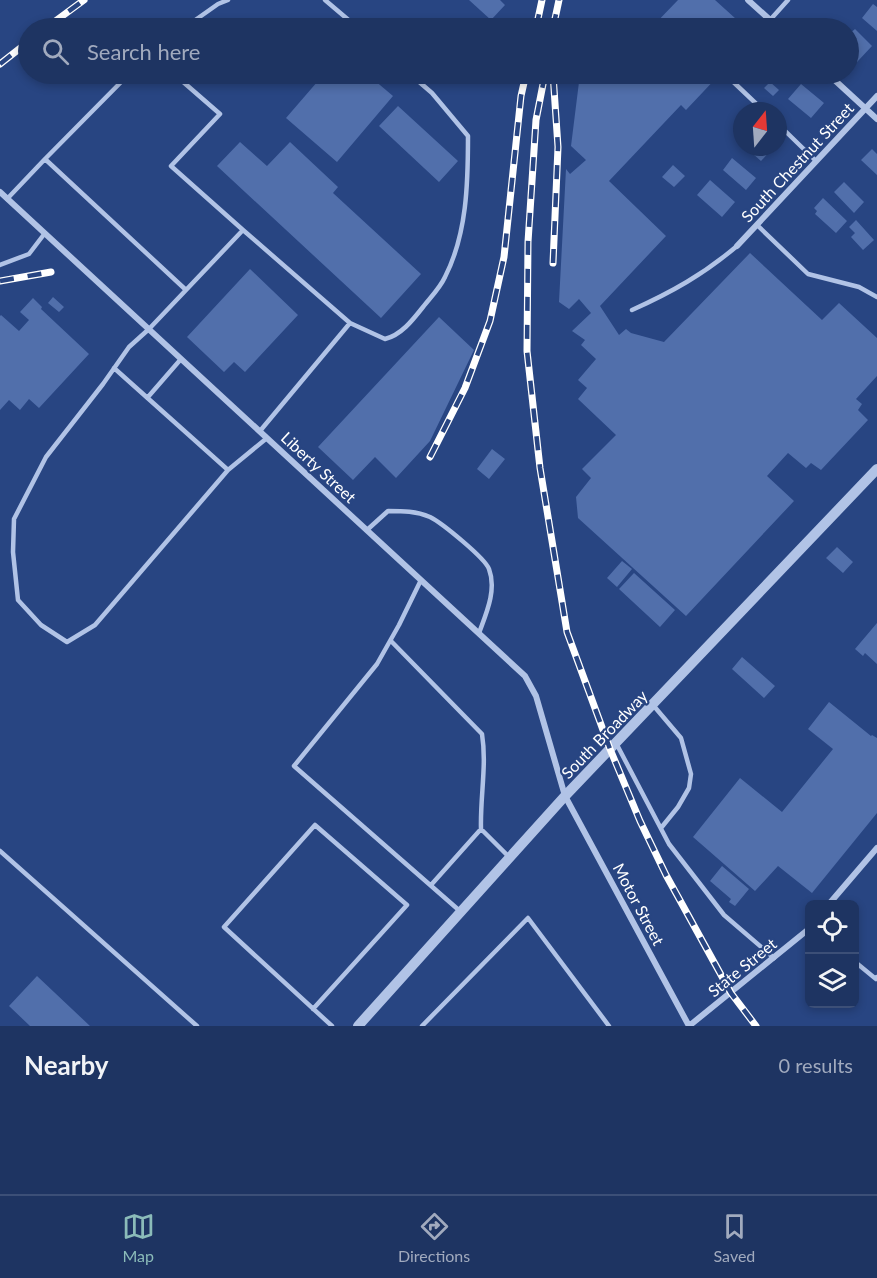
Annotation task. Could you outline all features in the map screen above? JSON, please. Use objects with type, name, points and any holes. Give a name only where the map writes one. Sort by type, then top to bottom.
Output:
[{"type":"street","points":[[748,0],[768,18]]},
{"type":"street","points":[[839,84],[877,119]]},
{"type":"street","name":"South Chestnut Street","points":[[737,246],[877,96]]},
{"type":"street","name":"Liberty Street","points":[[0,192],[525,676],[536,696],[565,796]]},
{"type":"street","name":"South Broadway","points":[[358,1026],[565,796],[877,469]]},
{"type":"street","name":"Motor Street","points":[[565,796],[689,1026]]},
{"type":"street","points":[[832,900],[877,848]]},
{"type":"street","name":"State Street","points":[[689,1026],[805,932]]},
{"type":"lane","points":[[198,18],[228,0]]},
{"type":"lane","points":[[325,0],[346,18]]},
{"type":"lane","points":[[772,18],[788,0]]},
{"type":"lane","points":[[7,199],[119,84]]},
{"type":"lane","points":[[186,84],[220,114],[171,166],[350,323],[385,339],[396,336],[418,314],[445,278],[459,240],[468,188],[468,136],[422,84]]},
{"type":"lane","points":[[736,84],[754,102]]},
{"type":"lane","points":[[787,133],[816,161]]},
{"type":"lane","points":[[45,159],[186,290]]},
{"type":"lane","points":[[757,225],[808,274],[859,287],[877,297]]},
{"type":"lane","points":[[243,230],[129,346],[46,457],[14,519],[13,552],[18,600],[41,625],[67,642],[95,625],[228,470],[267,438]]},
{"type":"lane","points":[[0,265],[29,254],[45,233]]},
{"type":"lane","points":[[632,310],[698,277],[737,246]]},
{"type":"lane","points":[[260,431],[350,323]]},
{"type":"lane","points":[[148,397],[181,359]]},
{"type":"lane","points":[[114,368],[228,470]]},
{"type":"lane","points":[[367,530],[388,511],[411,511],[431,518],[482,558],[490,570],[492,592],[479,633]]},
{"type":"lane","points":[[421,580],[377,664],[294,766],[461,912]]},
{"type":"lane","points":[[391,640],[482,734],[485,755],[481,829],[430,885]]},
{"type":"lane","points":[[653,705],[681,738],[690,774],[690,788],[661,828]]},
{"type":"lane","points":[[616,743],[669,844],[724,915],[774,958]]},
{"type":"lane","points":[[313,1009],[407,905],[315,825],[224,927],[313,1009],[332,1026]]},
{"type":"lane","points":[[481,829],[510,858]]},
{"type":"lane","points":[[0,850],[197,1026]]},
{"type":"lane","points":[[422,1026],[528,918],[609,1026]]},
{"type":"lane","points":[[859,964],[877,979]]},
{"type":"building","points":[[469,0],[500,0],[505,5],[493,18],[489,18]]},
{"type":"building","points":[[678,0],[715,0],[735,18],[661,18]]},
{"type":"building","points":[[873,4],[877,7],[877,31],[862,18]]},
{"type":"building","points":[[859,33],[872,46],[859,60]]},
{"type":"building","points":[[315,84],[379,84],[393,96],[337,162],[286,118]]},
{"type":"building","points":[[579,84],[711,84],[686,110],[681,105],[609,181],[666,236],[600,306],[619,335],[626,329],[631,333],[664,342],[750,253],[822,320],[839,303],[877,338],[877,376],[856,399],[862,404],[858,410],[868,420],[821,470],[811,463],[806,468],[788,453],[767,476],[794,501],[686,616],[578,518],[576,497],[591,478],[582,469],[616,435],[578,399],[587,388],[578,380],[596,359],[581,345],[585,340],[572,331],[591,313],[579,299],[569,309],[559,302],[566,169],[570,174],[586,160],[571,146]]},
{"type":"building","points":[[768,84],[772,84],[779,90],[773,96],[764,88]]},
{"type":"building","points":[[801,84],[824,103],[811,118],[788,99]]},
{"type":"building","points":[[398,106],[458,161],[439,182],[379,126]]},
{"type":"building","points":[[240,142],[267,166],[290,142],[338,187],[333,193],[421,274],[381,318],[217,166]]},
{"type":"building","points":[[872,149],[877,154],[877,175],[861,160]]},
{"type":"building","points":[[755,156],[766,156],[761,161]]},
{"type":"building","points":[[732,158],[756,178],[746,190],[723,170]]},
{"type":"building","points":[[673,165],[685,176],[674,187],[662,177]]},
{"type":"building","points":[[710,180],[735,202],[722,217],[697,195]]},
{"type":"building","points":[[844,182],[864,202],[854,213],[834,192]]},
{"type":"building","points":[[823,198],[847,221],[836,233],[815,214],[817,211],[814,208]]},
{"type":"building","points":[[856,220],[874,240],[863,250],[851,237],[855,233],[849,227]]},
{"type":"building","points":[[250,269],[298,315],[245,372],[234,362],[224,372],[187,337]]},
{"type":"building","points":[[53,297],[64,307],[59,312],[48,303]]},
{"type":"building","points":[[33,298],[42,307],[41,309],[89,354],[39,408],[29,399],[20,410],[9,400],[0,410],[0,316],[19,331],[29,320],[20,312]]},
{"type":"building","points":[[439,317],[474,350],[430,441],[396,478],[375,457],[353,480],[318,447]]},
{"type":"building","points":[[492,449],[505,459],[489,479],[477,469]]},
{"type":"building","points":[[837,547],[853,562],[843,573],[826,558]]},
{"type":"building","points":[[622,561],[632,569],[617,587],[607,578]]},
{"type":"building","points":[[634,573],[675,610],[660,627],[619,589]]},
{"type":"building","points":[[877,623],[877,664],[865,653],[863,656],[855,649]]},
{"type":"building","points":[[742,657],[775,686],[764,698],[732,669]]},
{"type":"building","points":[[829,702],[871,736],[877,738],[877,813],[812,893],[778,866],[755,891],[693,837],[740,778],[782,812],[833,749],[808,729]]},
{"type":"building","points":[[722,866],[749,889],[735,906],[729,902],[731,899],[710,881]]},
{"type":"building","points":[[37,976],[90,1026],[30,1026],[9,1006]]},
{"type":"railway","points":[[60,18],[84,0]]},
{"type":"railway","points":[[538,18],[542,0]]},
{"type":"railway","points":[[555,18],[559,0]]},
{"type":"railway","points":[[0,64],[18,50]]},
{"type":"railway","points":[[430,457],[465,388],[490,321],[504,257],[524,84]]},
{"type":"railway","points":[[543,84],[536,120],[528,242],[527,351],[540,468],[567,632],[610,749],[640,821],[666,875],[731,993],[756,1026]]},
{"type":"railway","points":[[553,263],[558,147],[554,84]]},
{"type":"railway","points":[[0,281],[51,272]]}]
